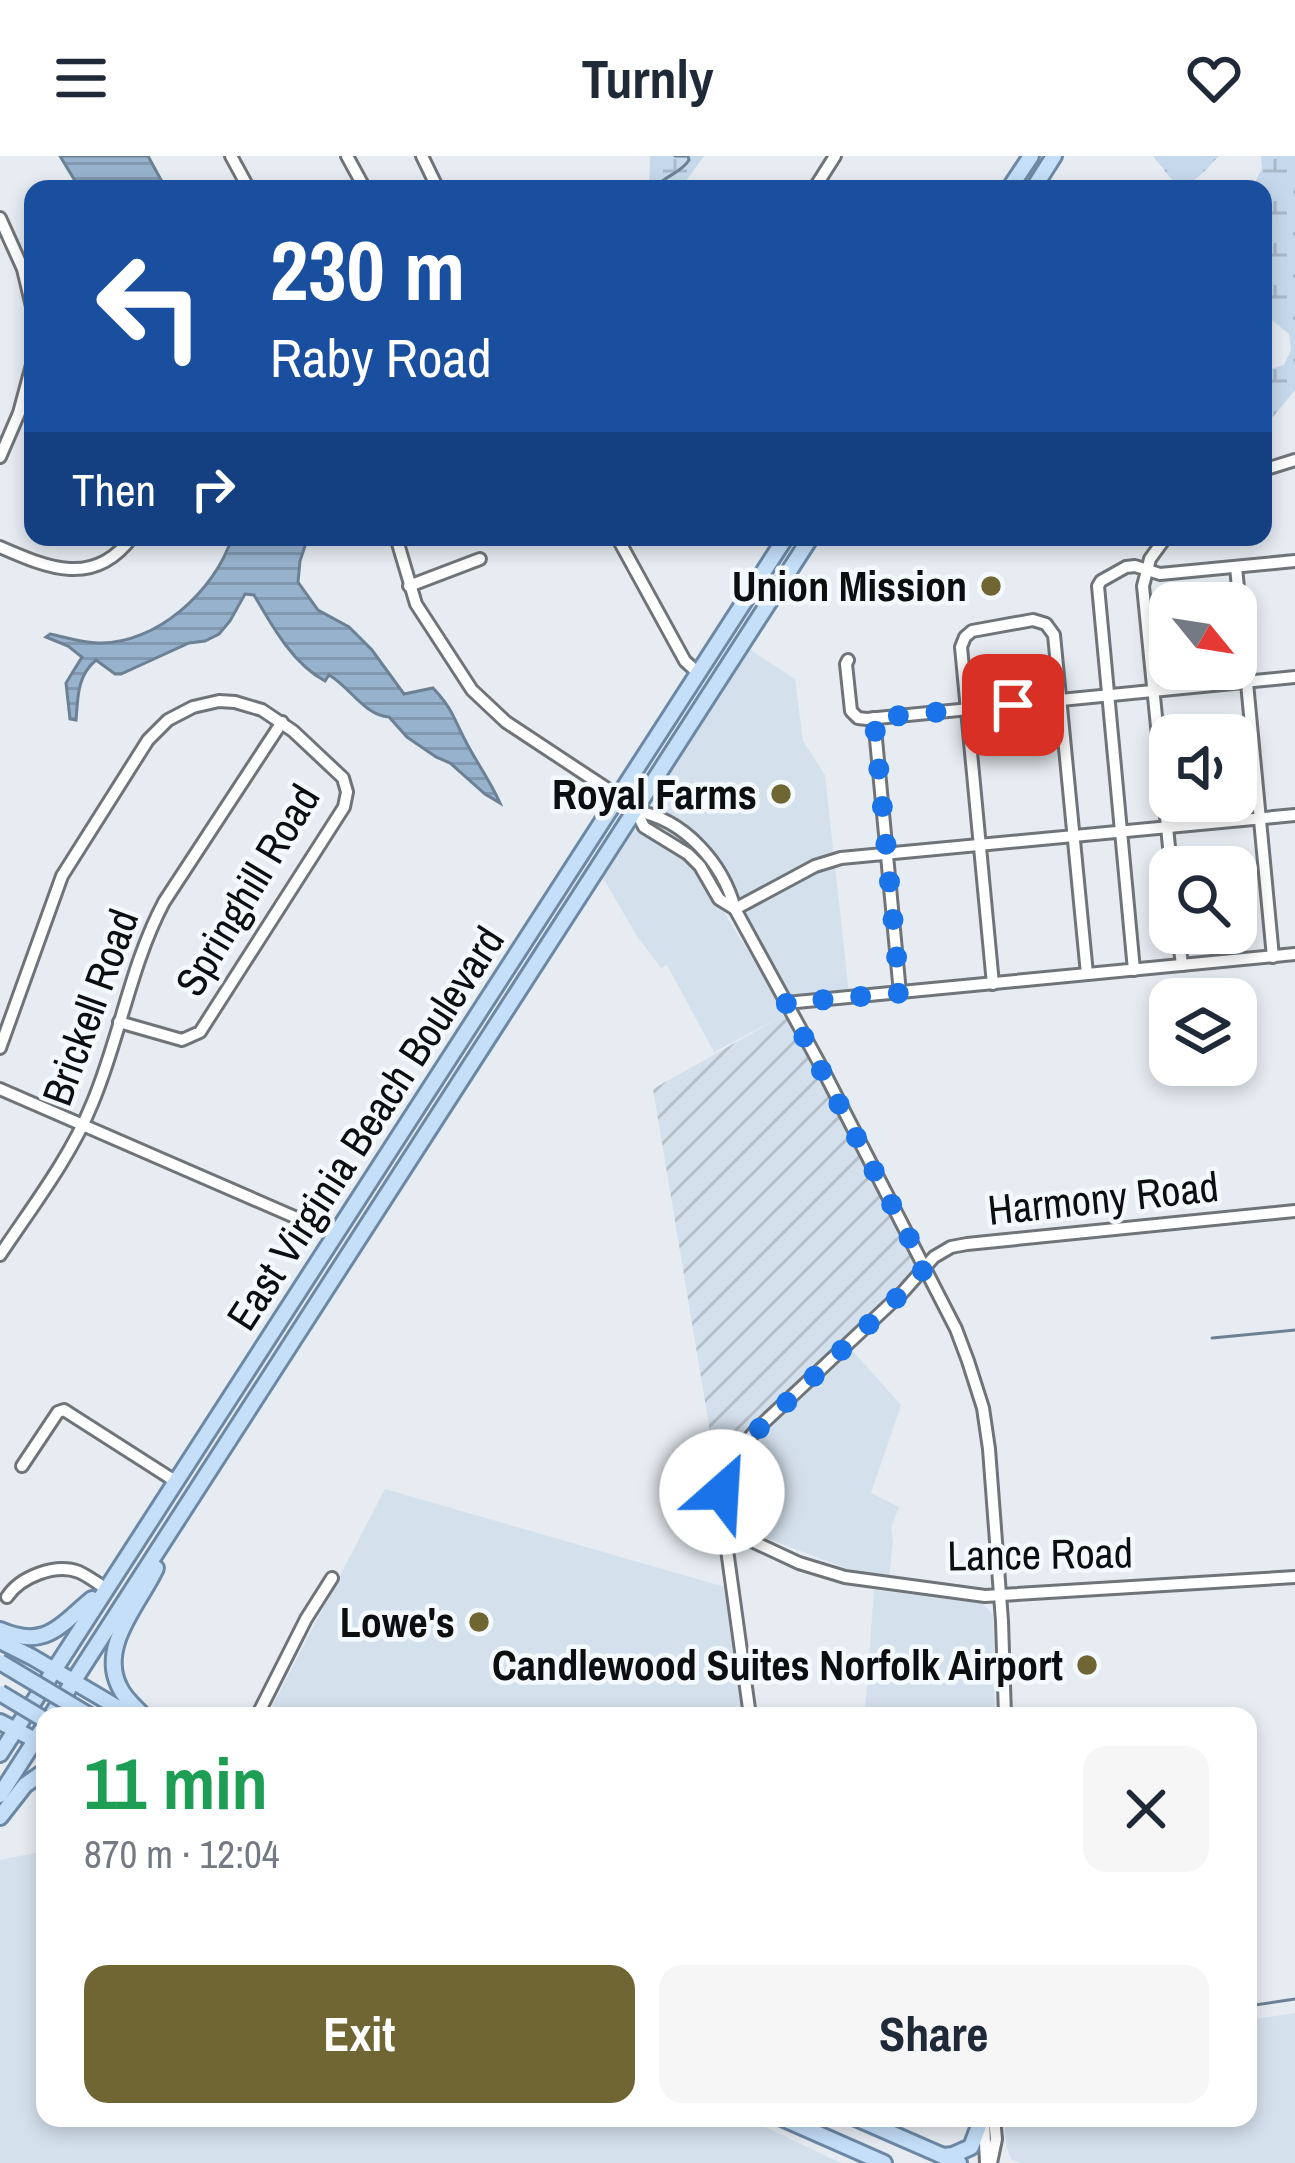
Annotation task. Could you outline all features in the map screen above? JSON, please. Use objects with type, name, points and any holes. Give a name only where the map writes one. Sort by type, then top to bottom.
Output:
[{"type":"main road","name":"East Virginia Beach Boulevard","points":[[0,1754],[780,546]]},
{"type":"main road","name":"East Virginia Beach Boulevard","points":[[56,1707],[805,546]]},
{"type":"main road","points":[[136,1707],[119,1686],[113,1655],[174,1526]]},
{"type":"main road","points":[[0,1630],[30,1638],[51,1633],[105,1588]]},
{"type":"main road","points":[[0,1642],[117,1707]]},
{"type":"main road","points":[[0,1662],[75,1707]]},
{"type":"main road","points":[[0,1693],[36,1714]]},
{"type":"main road","points":[[0,1722],[36,1740]]},
{"type":"main road","name":"East Virginia Beach Boulevard","points":[[0,1795],[36,1747]]},
{"type":"main road","points":[[0,1817],[36,1777]]},
{"type":"main road","points":[[802,2127],[884,2163]]},
{"type":"main road","points":[[876,2127],[959,2163]]},
{"type":"main road","points":[[941,2156],[971,2147],[980,2127]]},
{"type":"street","points":[[0,220],[24,273]]},
{"type":"street","points":[[0,457],[24,394]]},
{"type":"street","points":[[0,548],[45,566],[74,570],[108,560],[123,546]]},
{"type":"street","points":[[398,546],[425,620],[488,707],[618,796],[636,811],[644,826],[688,854],[719,899],[735,909],[925,1268],[956,1329],[982,1408],[989,1449],[1005,1707]]},
{"type":"street","points":[[622,546],[685,661],[697,672]]},
{"type":"street","points":[[1160,546],[1146,569],[1143,586],[1168,846]]},
{"type":"street","points":[[409,586],[480,560]]},
{"type":"street","points":[[1134,970],[1098,586],[1126,567],[1160,574],[1295,561]]},
{"type":"street","points":[[1235,567],[1237,582]]},
{"type":"street","points":[[993,984],[962,642],[969,633],[1034,620],[1046,623],[1054,635],[1087,974]]},
{"type":"street","points":[[848,660],[851,711],[859,718],[1164,690]]},
{"type":"street","points":[[1257,681],[1295,677]]},
{"type":"street","points":[[1248,690],[1273,957]]},
{"type":"street","points":[[0,1048],[62,876],[158,730],[193,707],[219,701],[248,705],[282,722]]},
{"type":"street","points":[[874,718],[900,993]]},
{"type":"street","name":"Springhill Road","points":[[119,1022],[182,1040],[200,1033],[344,807],[343,778],[282,722]]},
{"type":"street","name":"Brickell Road","points":[[0,1256],[82,1126],[140,953],[164,902],[282,722]]},
{"type":"street","points":[[735,909],[815,866],[841,858],[1295,815]]},
{"type":"street","points":[[1181,954],[1182,965]]},
{"type":"street","points":[[786,1003],[1295,955]]},
{"type":"street","points":[[0,1089],[336,1235]]},
{"type":"street","name":"Harmony Road","points":[[749,1707],[724,1528],[724,1480],[735,1455],[757,1429],[942,1251],[967,1244],[1295,1211]]},
{"type":"street","points":[[22,1466],[58,1412],[64,1410],[175,1481]]},
{"type":"street","name":"Lance Road","points":[[724,1528],[799,1563],[845,1577],[1000,1596],[1295,1576]]},
{"type":"street","points":[[7,1597],[25,1579],[59,1570],[78,1572],[105,1588]]},
{"type":"street","points":[[261,1707],[305,1619],[332,1578]]},
{"type":"street","points":[[983,2127],[989,2163]]},
{"type":"street","points":[[989,2163],[995,2127]]},
{"type":"shaded area","points":[[60,156],[148,156],[161,180],[75,180]]},
{"type":"shaded area","points":[[228,546],[305,546],[298,582],[318,610],[349,627],[404,694],[433,688],[500,803],[450,763],[407,737],[389,717],[365,706],[337,680],[329,675],[325,681],[313,674],[284,643],[254,595],[245,594],[219,634],[205,641],[189,643],[121,674],[96,660],[82,680],[76,720],[70,719],[66,683],[82,657],[46,637],[92,643],[141,635],[181,611]]},
{"type":"shaded area","points":[[749,649],[795,679],[803,741],[825,775],[849,994],[790,997],[700,841],[645,804]]},
{"type":"shaded area","points":[[637,827],[679,850],[699,871],[786,1014],[714,1052],[667,965],[661,968],[637,936],[603,878]]},
{"type":"shaded area","points":[[786,1014],[920,1268],[757,1422],[717,1473],[653,1089]]},
{"type":"shaded area","points":[[851,1349],[901,1405],[871,1493],[899,1507],[891,1528],[889,1577],[848,1569],[766,1538],[743,1520],[733,1493],[733,1479],[746,1449]]},
{"type":"shaded area","points":[[385,1489],[725,1587],[741,1707],[272,1707]]},
{"type":"shaded area","points":[[874,1590],[982,1603],[993,1615],[995,1707],[865,1707]]},
{"type":"shaded area","points":[[36,1853],[36,2127],[765,2127],[841,2163],[0,2163],[0,1860]]},
{"type":"shaded area","points":[[1295,2013],[1295,2163],[1012,2160],[1005,2127],[1257,2127],[1257,2019]]},
{"type":"green space","points":[[650,156],[704,156],[687,180],[649,180]]},
{"type":"green space","points":[[1153,156],[1219,156],[1195,179],[1172,180]]},
{"type":"green space","points":[[1261,156],[1295,156],[1295,390],[1272,418],[1272,368],[1284,365],[1291,350],[1289,334],[1272,320],[1272,180],[1256,180]]},
{"type":"waterway","points":[[665,180],[689,160],[675,156]]},
{"type":"waterway","points":[[1212,1338],[1295,1330]]},
{"type":"waterway","points":[[1257,2005],[1295,1999]]},
{"type":"place","name":"Union Mission","points":[[991,586]]},
{"type":"place","name":"Royal Farms","points":[[781,794]]},
{"type":"place","name":"Lowe's","points":[[479,1622]]},
{"type":"place","name":"Candlewood Suites Norfolk Airport","points":[[1087,1665]]},
{"type":"route","points":[[722,1492],[728,1468],[745,1442],[925,1268],[786,1003],[900,993],[874,718],[1013,705]]}]
